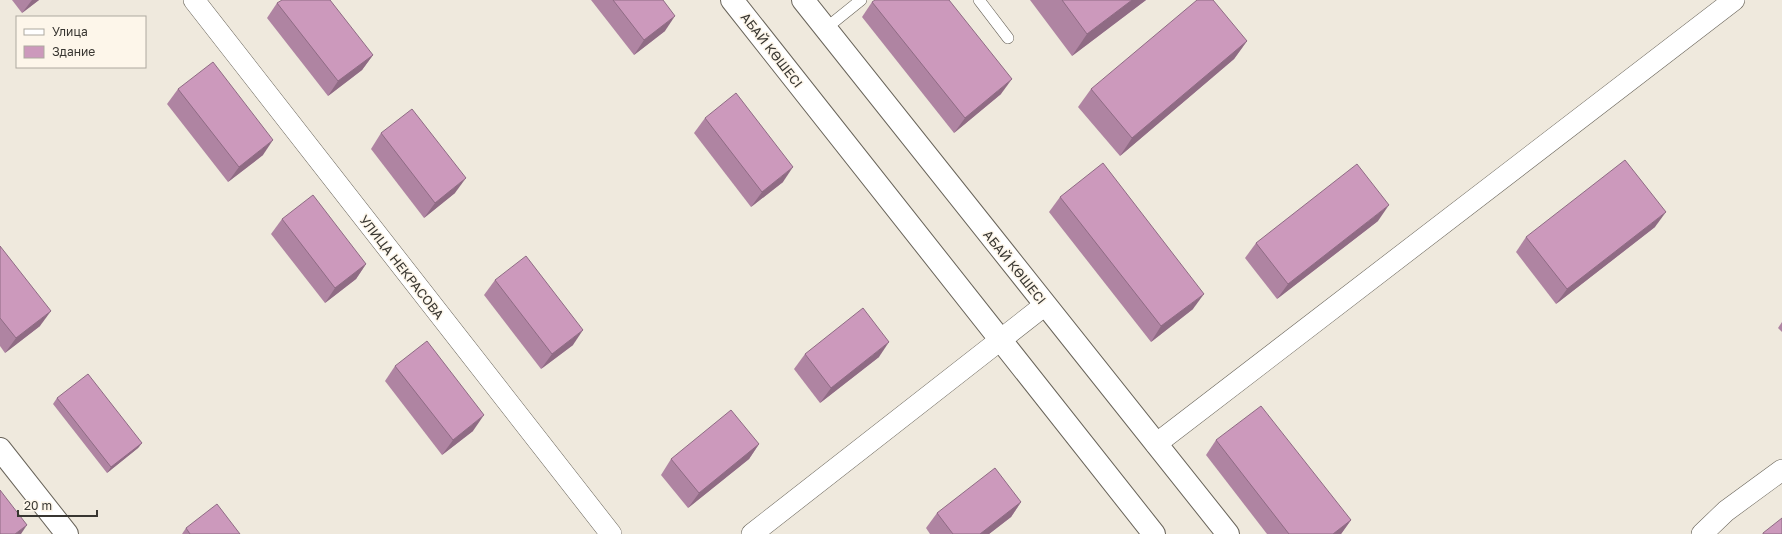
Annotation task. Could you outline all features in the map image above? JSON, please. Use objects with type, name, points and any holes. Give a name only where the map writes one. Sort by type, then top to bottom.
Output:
[{"type":"street","name":"УЛИЦА НЕКРАСОВА","points":[[194,0],[611,534]]},
{"type":"street","name":"АБАЙ КӨШЕСІ","points":[[732,0],[1154,534]]},
{"type":"street","name":"АБАЙ КӨШЕСІ","points":[[803,0],[1228,534]]},
{"type":"street","points":[[1156,444],[1734,0]]},
{"type":"street","points":[[752,534],[1000,341],[1045,304]]},
{"type":"street","points":[[0,449],[67,534]]},
{"type":"street","points":[[1702,534],[1726,511],[1782,470]]},
{"type":"lane","points":[[825,29],[861,0]]},
{"type":"lane","points":[[979,0],[1008,38]]},
{"type":"building","points":[[282,0],[330,0],[373,55],[338,81],[277,3]]},
{"type":"building","points":[[613,0],[663,0],[675,16],[644,40]]},
{"type":"building","points":[[875,0],[949,0],[1012,79],[965,118],[872,2]]},
{"type":"building","points":[[1062,0],[1132,0],[1087,34]]},
{"type":"building","points":[[1197,0],[1213,0],[1247,41],[1132,138],[1091,89]]},
{"type":"building","points":[[213,62],[273,140],[239,167],[178,89]]},
{"type":"building","points":[[736,93],[793,167],[762,192],[705,118]]},
{"type":"building","points":[[412,109],[466,178],[435,203],[381,133]]},
{"type":"building","points":[[1625,160],[1666,212],[1567,289],[1526,237]]},
{"type":"building","points":[[1103,163],[1204,294],[1161,326],[1060,197]]},
{"type":"building","points":[[1357,164],[1389,205],[1288,284],[1256,243]]},
{"type":"building","points":[[313,195],[366,264],[335,288],[282,219]]},
{"type":"building","points":[[0,246],[51,311],[16,338],[0,318]]},
{"type":"building","points":[[526,256],[583,330],[552,354],[495,280]]},
{"type":"building","points":[[863,308],[889,342],[831,388],[805,354]]},
{"type":"building","points":[[427,341],[484,415],[453,440],[395,366]]},
{"type":"building","points":[[88,374],[142,443],[111,467],[57,398]]},
{"type":"building","points":[[1261,406],[1351,520],[1333,534],[1289,534],[1216,440]]},
{"type":"building","points":[[731,410],[759,444],[699,493],[671,459]]},
{"type":"building","points":[[995,468],[1021,502],[980,534],[953,534],[937,513]]},
{"type":"building","points":[[0,490],[27,525],[15,534],[0,534]]},
{"type":"building","points":[[217,504],[240,534],[190,534],[186,528]]},
{"type":"building","points":[[1782,518],[1782,534],[1763,534],[1763,533]]}]
